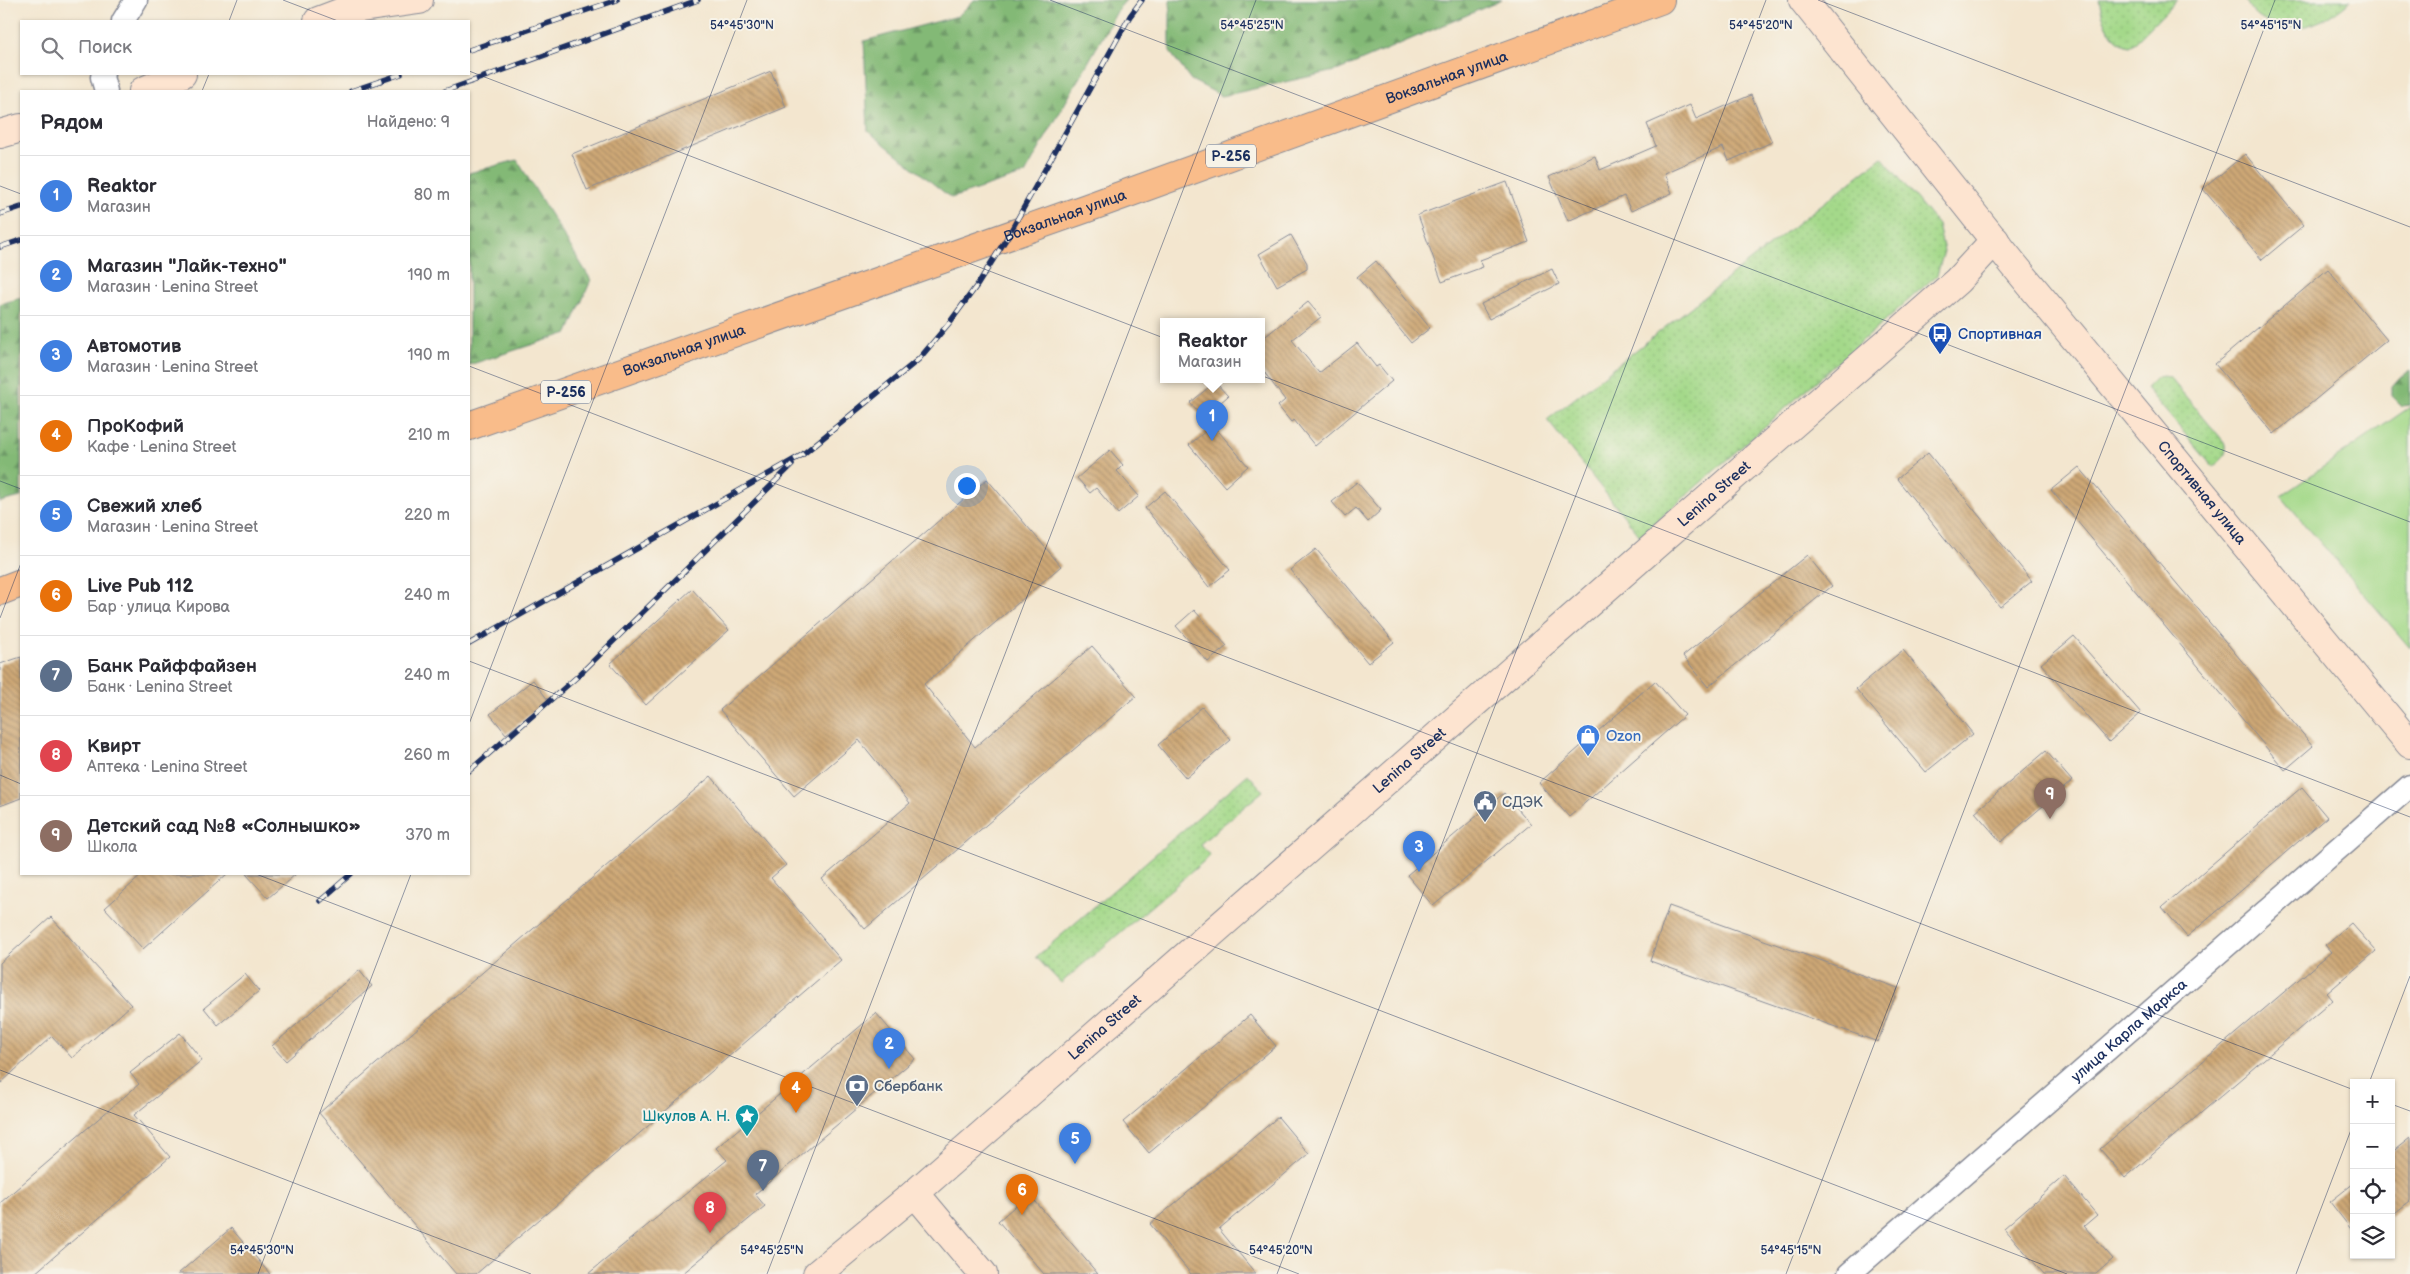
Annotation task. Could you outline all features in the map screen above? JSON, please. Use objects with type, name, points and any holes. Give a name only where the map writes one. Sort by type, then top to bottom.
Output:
[{"type":"highway","name":"Вокзальная улица","points":[[470,426],[1087,208],[1660,0]]},
{"type":"highway","points":[[0,591],[20,583]]},
{"type":"main road","points":[[321,20],[347,10],[419,0]]},
{"type":"main road","points":[[1784,0],[1823,12]]},
{"type":"main road","name":"Спортивная улица","points":[[1803,0],[1823,12],[1995,240],[2410,744]]},
{"type":"main road","points":[[145,90],[180,75]]},
{"type":"main road","points":[[0,134],[20,128]]},
{"type":"main road","name":"Lenina Street","points":[[818,1274],[915,1193],[1956,281],[1995,240]]},
{"type":"main road","points":[[915,1193],[982,1274]]},
{"type":"street","points":[[124,20],[136,0]]},
{"type":"street","points":[[103,75],[106,90]]},
{"type":"street","name":"улица Карла Маркса","points":[[1849,1274],[2410,786]]},
{"type":"green space","points":[[974,0],[1126,0],[1119,8],[1025,174],[951,198],[868,131],[864,41],[958,16]]},
{"type":"green space","points":[[1170,0],[1502,0],[1339,70],[1222,96],[1191,80],[1170,52]]},
{"type":"green space","points":[[2099,0],[2177,0],[2136,42],[2129,46],[2111,34],[2102,14]]},
{"type":"green space","points":[[2246,0],[2351,0],[2325,19],[2306,26],[2285,27],[2275,25],[2257,16],[2250,9]]},
{"type":"green space","points":[[1882,157],[1938,225],[1944,251],[1937,275],[1640,536],[1547,420]]},
{"type":"green space","points":[[517,160],[591,280],[568,333],[470,365],[470,173]]},
{"type":"green space","points":[[20,298],[20,497],[0,502],[0,304]]},
{"type":"green space","points":[[2410,371],[2410,405],[2402,406],[2392,396],[2392,386],[2400,377]]},
{"type":"green space","points":[[2164,376],[2170,378],[2226,444],[2226,452],[2213,467],[2146,388],[2157,377]]},
{"type":"green space","points":[[2410,407],[2410,648],[2281,496]]},
{"type":"green space","points":[[1248,774],[1263,791],[1200,844],[1210,856],[1061,983],[1036,957]]},
{"type":"building","points":[[771,71],[786,107],[587,190],[572,154]]},
{"type":"building","points":[[1751,95],[1772,142],[1729,161],[1723,147],[1664,173],[1672,193],[1631,211],[1624,196],[1568,221],[1549,177],[1595,156],[1600,170],[1656,146],[1647,124],[1690,105],[1696,119]]},
{"type":"building","points":[[2245,154],[2304,225],[2262,260],[2203,189]]},
{"type":"building","points":[[1507,182],[1529,242],[1480,260],[1483,267],[1442,282],[1418,215]]},
{"type":"building","points":[[1291,235],[1307,263],[1307,269],[1277,286],[1259,254]]},
{"type":"building","points":[[1376,261],[1430,328],[1411,343],[1357,277]]},
{"type":"building","points":[[1552,269],[1559,284],[1489,319],[1481,304]]},
{"type":"building","points":[[2328,269],[2387,340],[2274,434],[2215,364]]},
{"type":"building","points":[[1308,302],[1321,317],[1292,340],[1319,373],[1357,343],[1376,367],[1379,365],[1392,381],[1315,446],[1294,420],[1291,422],[1278,406],[1285,400],[1265,373],[1265,337]]},
{"type":"building","points":[[1214,383],[1228,396],[1203,418],[1190,403]]},
{"type":"building","points":[[1213,425],[1248,466],[1225,487],[1189,445]]},
{"type":"building","points":[[1110,450],[1123,465],[1117,471],[1139,496],[1118,514],[1096,488],[1090,493],[1077,478]]},
{"type":"building","points":[[1928,453],[2032,581],[2000,607],[1897,479]]},
{"type":"building","points":[[2079,467],[2313,746],[2285,770],[2051,490]]},
{"type":"building","points":[[987,479],[1061,566],[924,684],[975,747],[1092,646],[1136,696],[865,929],[822,879],[910,803],[859,740],[794,796],[720,710]]},
{"type":"building","points":[[1357,482],[1381,510],[1368,522],[1356,508],[1345,517],[1332,502]]},
{"type":"building","points":[[1165,491],[1230,570],[1209,587],[1145,508]]},
{"type":"building","points":[[1316,549],[1394,642],[1368,663],[1290,570]]},
{"type":"building","points":[[1807,555],[1832,586],[1708,687],[1683,656]]},
{"type":"building","points":[[692,589],[729,630],[646,705],[610,664]]},
{"type":"building","points":[[1194,610],[1227,646],[1208,662],[1176,626]]},
{"type":"building","points":[[2074,636],[2141,713],[2109,742],[2041,664]]},
{"type":"building","points":[[1903,650],[1973,734],[1926,772],[1856,689]]},
{"type":"building","points":[[20,657],[20,798],[0,806],[0,664]]},
{"type":"building","points":[[533,680],[548,700],[506,734],[490,714]]},
{"type":"building","points":[[1655,681],[1685,715],[1569,817],[1539,783]]},
{"type":"building","points":[[1202,707],[1231,740],[1186,778],[1158,745]]},
{"type":"building","points":[[2046,751],[2072,781],[2001,842],[1975,812]]},
{"type":"building","points":[[711,776],[786,865],[771,878],[841,960],[476,1274],[456,1274],[319,1113]]},
{"type":"building","points":[[2302,787],[2327,817],[2187,937],[2162,907]]},
{"type":"building","points":[[1504,793],[1531,824],[1433,906],[1407,875]]},
{"type":"building","points":[[142,875],[226,875],[143,949],[105,908]]},
{"type":"building","points":[[247,875],[295,875],[268,898]]},
{"type":"building","points":[[1669,906],[1898,988],[1878,1042],[1650,961]]},
{"type":"building","points":[[51,917],[131,1005],[72,1058],[52,1036],[0,1084],[0,963]]},
{"type":"building","points":[[2351,923],[2376,951],[2327,993],[2333,1000],[2125,1178],[2100,1149],[2331,952],[2325,945]]},
{"type":"building","points":[[359,970],[372,986],[286,1061],[272,1046]]},
{"type":"building","points":[[245,974],[259,991],[218,1025],[204,1008]]},
{"type":"building","points":[[876,1013],[915,1059],[755,1194],[765,1206],[682,1274],[588,1274],[727,1160],[716,1148]]},
{"type":"building","points":[[1250,1015],[1276,1046],[1149,1153],[1123,1122]]},
{"type":"building","points":[[180,1033],[202,1060],[134,1115],[170,1157],[34,1274],[0,1274],[0,1203],[139,1084],[130,1073]]},
{"type":"building","points":[[1278,1117],[1309,1154],[1219,1229],[1256,1274],[1191,1274],[1150,1224]]},
{"type":"building","points":[[2410,1138],[2410,1201],[2395,1213],[2395,1169],[2395,1150]]},
{"type":"building","points":[[2064,1176],[2097,1215],[2084,1226],[2113,1259],[2096,1274],[2044,1274],[2004,1228]]},
{"type":"building","points":[[2350,1186],[2350,1228],[2330,1202]]},
{"type":"building","points":[[1029,1194],[1098,1274],[1044,1274],[998,1221]]},
{"type":"building","points":[[231,1228],[270,1274],[178,1274]]},
{"type":"railway","points":[[470,50],[617,0]]},
{"type":"railway","points":[[448,90],[698,0]]},
{"type":"railway","points":[[470,643],[802,455],[919,359],[978,284],[1008,236],[1130,16],[1142,0]]},
{"type":"railway","points":[[354,90],[398,75]]},
{"type":"railway","points":[[0,214],[20,207]]},
{"type":"railway","points":[[0,247],[20,240]]},
{"type":"railway","points":[[470,770],[578,676],[792,465]]},
{"type":"railway","points":[[320,901],[350,875]]},
{"type":"place","name":"Спортивная","points":[[1940,355]]},
{"type":"place","name":"Reaktor","points":[[1212,441]]},
{"type":"place","name":"Ozon","points":[[1588,757]]},
{"type":"place","name":"Детский сад №8 «Солнышко»","points":[[2050,819]]},
{"type":"place","name":"СДЭК","points":[[1485,823]]},
{"type":"place","name":"Автомотив","points":[[1419,872]]},
{"type":"place","name":"Магазин \"Лайк-техно\"","points":[[889,1069]]},
{"type":"place","name":"Сбербанк","points":[[857,1107]]},
{"type":"place","name":"ПроКофий","points":[[796,1113]]},
{"type":"place","name":"Шкулов А. Н.","points":[[747,1137]]},
{"type":"place","name":"Свежий хлеб","points":[[1075,1164]]},
{"type":"place","name":"Банк Райффайзен","points":[[763,1191]]},
{"type":"place","name":"Live Pub 112","points":[[1022,1215]]},
{"type":"place","name":"Квирт","points":[[710,1233]]}]
